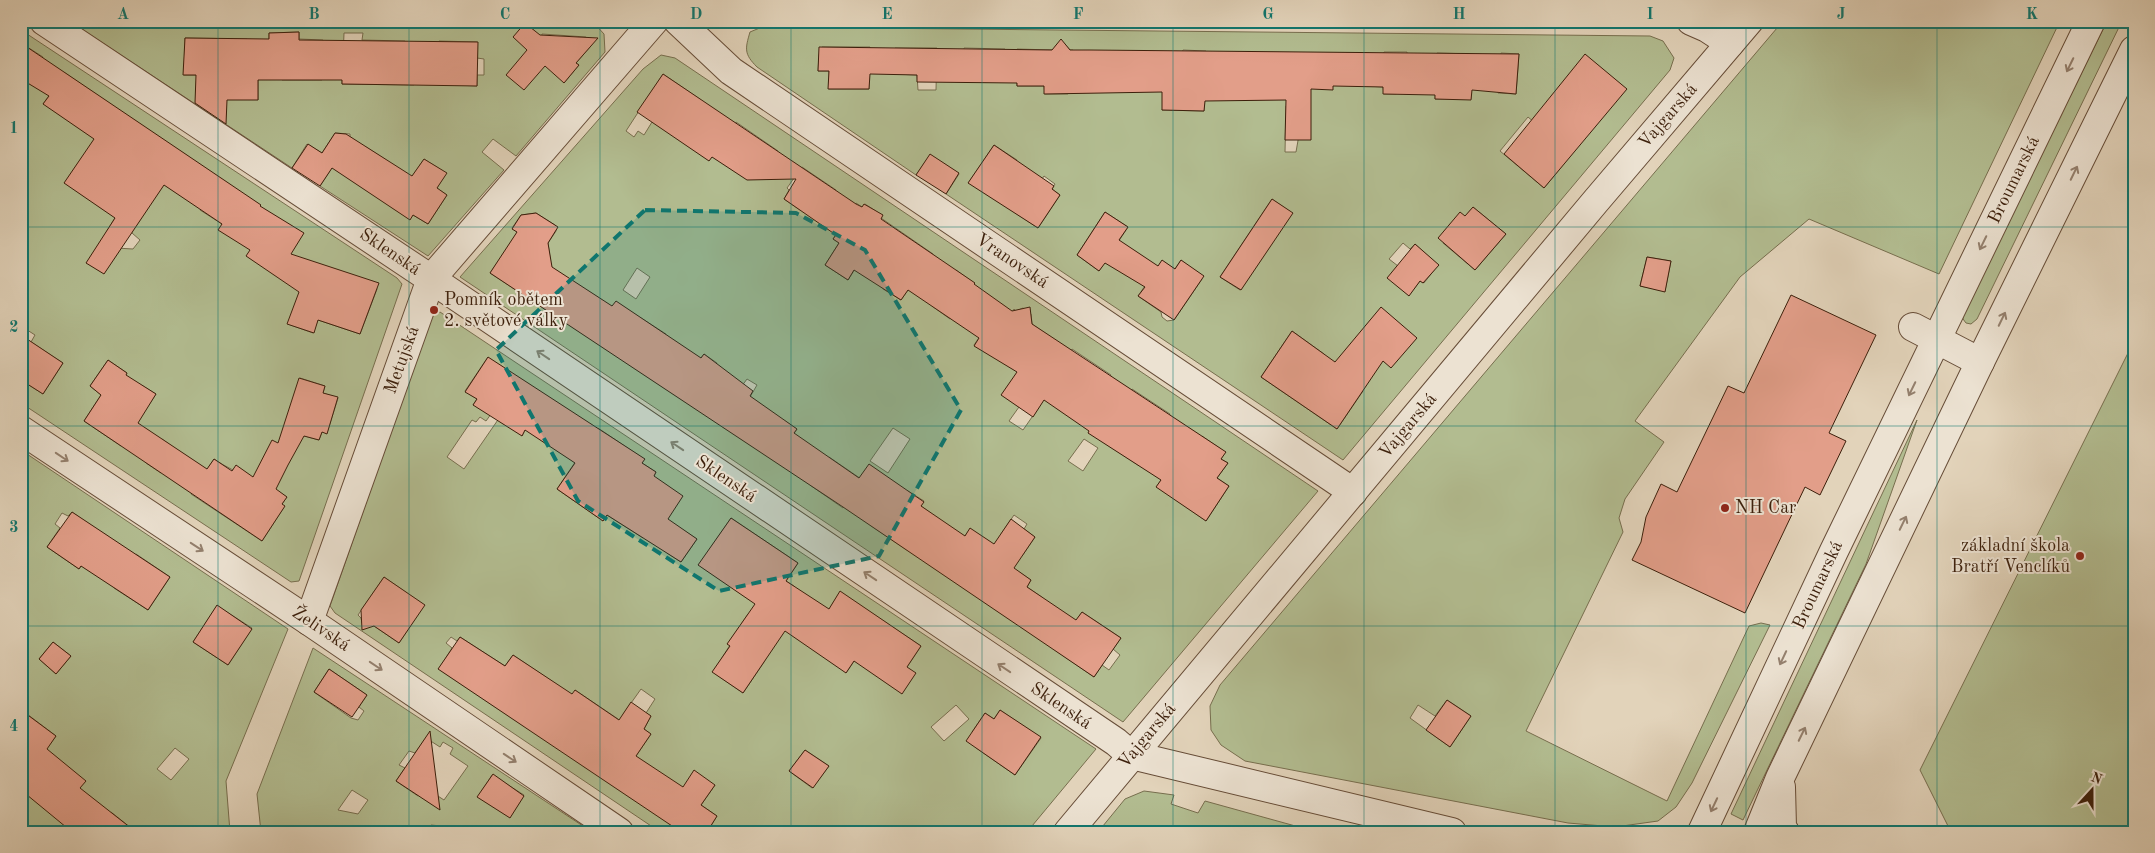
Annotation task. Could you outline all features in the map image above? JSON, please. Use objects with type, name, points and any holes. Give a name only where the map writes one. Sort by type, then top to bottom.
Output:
[{"type":"street","name":"Sklenská","points":[[44,21],[431,279],[1108,736],[1131,755],[1403,822],[1452,832]]},
{"type":"street","name":"Metujská","points":[[309,621],[431,279],[654,21]]},
{"type":"street","name":"Vranovská","points":[[678,21],[731,71],[1353,492]]},
{"type":"street","points":[[1691,21],[1707,28],[1730,43]]},
{"type":"street","name":"Vajgarská","points":[[1068,832],[1595,202],[1749,21]]},
{"type":"street","name":"Broumarská","points":[[1702,832],[1834,551],[2091,21]]},
{"type":"street","points":[[1758,832],[1780,778],[1980,362],[2134,50]]},
{"type":"street","points":[[1913,327],[1980,362]]},
{"type":"street","name":"Želivská","points":[[21,430],[309,621],[619,832]]},
{"type":"street","points":[[1780,778],[1782,827],[1785,832]]},
{"type":"highlighted area","points":[[645,210],[796,213],[865,250],[961,410],[879,556],[719,591],[578,501],[496,350]]},
{"type":"green space","points":[[80,21],[593,22],[604,34],[605,52],[516,156],[493,139],[482,152],[504,170],[428,256],[320,186],[333,166],[386,160],[366,147],[350,145],[350,134],[335,133],[322,153],[307,144],[292,168],[80,28]],"holes":[[[299,32],[299,39],[323,40],[322,80],[282,80],[269,59],[269,33]],[[344,33],[363,33],[362,40],[405,41],[405,46],[416,56],[414,85],[342,84]],[[542,34],[586,37],[590,47],[576,63],[579,65],[564,83],[542,41]],[[185,38],[247,39],[258,75],[258,100],[234,75],[184,75]],[[439,41],[477,42],[477,58],[484,59],[484,75],[477,75],[477,86],[438,84]],[[424,159],[446,173],[437,188],[447,195],[428,224],[413,215],[410,219],[391,207]]]},
{"type":"green space","points":[[1783,21],[2060,21],[1939,274],[1809,219],[1740,277],[1635,421],[1664,442],[1625,499],[1619,518],[1623,532],[1526,731],[1667,801],[1749,626],[1761,623],[1770,625],[1692,783],[1676,807],[1658,821],[1615,827],[1568,823],[1245,761],[1221,745],[1211,730],[1210,706],[1220,685]],"holes":[[[1647,257],[1671,261],[1665,291],[1640,286]],[[1447,700],[1471,716],[1450,747],[1410,718],[1418,705],[1435,716]]]},
{"type":"green space","points":[[2107,21],[2122,21],[1977,319],[1971,324],[1966,323],[1963,319],[1963,314]]},
{"type":"green space","points":[[762,27],[1650,36],[1663,41],[1674,58],[1670,70],[1343,460],[946,194],[959,174],[930,155],[916,175],[757,67],[747,51],[750,32]],"holes":[[[1057,44],[1065,44],[1070,50],[1073,50],[1072,86],[1069,87],[1068,94],[1045,94],[1044,86],[1017,86],[1017,49],[1053,50]],[[822,47],[870,47],[869,89],[829,89],[829,71],[818,71],[819,55]],[[895,48],[937,48],[936,90],[918,90],[917,75],[894,74]],[[964,48],[1005,49],[1005,76],[964,82]],[[1183,50],[1206,51],[1204,111],[1162,110]],[[1384,52],[1407,52],[1406,88],[1396,94],[1384,94],[1383,87],[1367,86]],[[1437,53],[1473,54],[1471,99],[1435,99]],[[1501,53],[1519,54],[1516,94],[1498,93]],[[1286,106],[1304,106],[1296,152],[1285,152]],[[1528,117],[1556,141],[1576,149],[1544,188],[1500,151]],[[994,145],[1017,160],[1014,165],[1040,182],[1044,176],[1055,184],[1052,189],[1060,195],[1038,228],[969,182]],[[1272,199],[1292,213],[1240,290],[1220,277]],[[1473,207],[1506,234],[1475,270],[1443,243]],[[1105,212],[1128,227],[1099,271],[1077,255]],[[1403,243],[1410,249],[1415,244],[1438,265],[1424,283],[1420,281],[1409,295],[1398,266],[1389,259]],[[1181,260],[1202,279],[1174,320],[1167,321],[1162,317],[1161,312],[1138,296],[1162,261],[1175,269]],[[1292,331],[1324,354],[1323,357],[1363,391],[1337,429],[1261,377]]]},
{"type":"green space","points":[[21,30],[397,278],[402,284],[299,581],[291,582],[21,403],[21,380],[43,394],[63,363],[31,342],[35,335],[21,326],[21,79],[27,82],[43,57],[21,43]],"holes":[[[65,73],[94,93],[43,104]],[[221,178],[237,241],[222,224],[200,210]],[[128,196],[132,233],[140,240],[133,249],[116,248],[119,240],[107,231]],[[373,281],[377,289],[360,334],[318,320],[313,333],[288,324]],[[108,360],[127,373],[124,379],[143,386],[156,394],[121,446],[84,421],[101,395],[90,386]],[[300,378],[325,386],[323,393],[338,398],[327,433],[322,432],[319,440],[301,435]],[[162,439],[177,450],[161,473],[146,463]],[[214,459],[287,497],[282,504],[284,507],[262,541],[191,494]]]},
{"type":"green space","points":[[661,55],[675,58],[1318,491],[1123,722],[460,277],[643,69]],"holes":[[[663,74],[701,100],[652,122],[644,135],[638,131],[634,137],[626,131]],[[736,122],[778,151],[757,179],[723,140]],[[802,167],[836,190],[820,212],[805,201],[800,210],[784,199],[789,190],[787,188]],[[856,203],[862,207],[865,204],[882,215],[881,218],[933,254],[901,300],[883,289],[864,255],[848,280],[825,265],[839,243],[833,239]],[[536,213],[555,225],[556,231],[548,243],[550,258],[525,296],[490,273],[518,233],[512,228],[521,215]],[[637,268],[650,277],[636,299],[623,290]],[[956,270],[974,283],[950,319],[932,306]],[[564,275],[577,330],[543,308]],[[1023,308],[1031,314],[1032,324],[1055,340],[985,352],[974,345],[989,323],[999,330],[1014,309],[1016,311]],[[641,318],[666,334],[658,345]],[[1072,349],[1111,375],[1086,413],[1040,397]],[[704,354],[717,363],[713,369],[700,359]],[[747,379],[757,385],[750,397],[739,390]],[[1132,389],[1170,414],[1138,465],[1098,438]],[[1019,407],[1039,407],[1023,430],[1009,421]],[[785,421],[797,429],[793,435],[781,427]],[[893,428],[910,439],[888,473],[870,461]],[[1202,436],[1225,452],[1221,459],[1228,463],[1217,478],[1229,486],[1206,521],[1157,486],[1189,438],[1197,442]],[[1084,439],[1098,448],[1083,471],[1068,461]],[[829,457],[867,483],[854,492],[843,508],[810,485]],[[908,491],[924,501],[921,506],[932,514],[907,550],[870,525]],[[1014,515],[1027,524],[1024,529],[1035,537],[1022,556],[1014,543],[1001,534]],[[970,529],[967,590],[964,537]],[[1019,572],[1031,580],[1027,587],[1043,598],[1023,628]],[[1082,612],[1121,638],[1113,649],[1120,655],[1109,670],[1102,665],[1094,677],[1055,650]]]},
{"type":"green space","points":[[440,312],[1096,749],[1027,832],[812,832],[808,829],[807,832],[707,832],[717,816],[701,805],[715,785],[681,832],[660,832],[335,613],[330,606],[432,314]],"holes":[[[488,357],[525,430],[522,436],[502,414],[464,469],[447,457],[472,420],[476,422],[480,417],[486,421],[494,410],[473,405],[477,399],[465,391]],[[598,428],[644,459],[642,463],[656,472],[643,538],[607,515],[603,521],[557,489]],[[731,518],[798,563],[786,581],[794,586],[781,605],[767,610],[699,565]],[[683,530],[697,539],[681,562],[667,553]],[[384,577],[424,605],[399,643],[374,626],[362,623],[358,615]],[[840,592],[921,646],[907,667],[867,642],[846,673],[826,614]],[[748,614],[778,633],[764,662],[743,693],[713,672],[730,645],[728,644]],[[451,637],[457,641],[460,637],[505,666],[513,655],[553,682],[524,726],[439,669],[452,648],[446,643]],[[641,689],[655,699],[646,713],[651,716],[644,729],[651,734],[636,756],[624,713]],[[575,690],[618,719],[585,768]],[[956,705],[969,719],[944,741],[931,727]],[[1000,710],[1041,738],[1015,775],[975,747],[981,738],[972,732],[985,713],[994,719]],[[805,750],[829,766],[812,788],[789,771]]]},
{"type":"green space","name":"základní škola Bratří Venclíků","points":[[2134,341],[2134,832],[1951,832],[1920,770]]},
{"type":"green space","points":[[1917,420],[1866,564],[1743,820],[1731,814]]},
{"type":"green space","points":[[21,450],[288,629],[226,781],[230,832],[131,832],[131,828],[111,812],[92,826],[81,830],[59,833],[23,832],[21,830],[21,782],[56,736],[27,714],[21,722],[21,498],[26,492],[21,488]],"holes":[[[72,512],[103,534],[79,569],[47,547],[60,528],[55,524],[62,513],[68,516]],[[136,554],[170,577],[148,610],[114,588]],[[217,606],[252,628],[228,665],[193,642]],[[53,642],[71,656],[56,674],[39,659]],[[175,748],[189,759],[171,780],[157,769]]]},
{"type":"green space","points":[[313,648],[592,832],[442,832],[441,826],[431,825],[432,832],[261,832],[257,794]],"holes":[[[329,669],[367,695],[359,707],[364,711],[358,720],[351,718],[314,692]],[[426,738],[440,747],[443,742],[453,748],[450,754],[468,766],[444,800],[424,787],[418,796],[396,781],[405,768],[399,765],[409,751],[415,753]],[[492,775],[524,795],[510,817],[478,797]],[[352,790],[368,800],[358,814],[338,810]]]},
{"type":"green space","points":[[1144,791],[1174,795],[1171,804],[1198,813],[1205,801],[1317,832],[1098,832],[1125,799]]},
{"type":"building","points":[[525,23],[540,35],[598,38],[576,63],[579,65],[564,83],[545,66],[524,90],[506,75],[527,50],[513,37]]},
{"type":"building","points":[[299,32],[299,40],[478,42],[477,86],[342,84],[342,80],[258,80],[258,100],[227,100],[226,124],[195,103],[196,75],[183,75],[185,38],[269,39],[269,33]]},
{"type":"building","points":[[1061,39],[1070,50],[1519,54],[1516,94],[1472,90],[1471,100],[1435,99],[1435,95],[1383,94],[1383,87],[1333,86],[1333,90],[1311,89],[1311,140],[1285,140],[1286,100],[1205,101],[1204,111],[1162,110],[1162,92],[1044,94],[1044,86],[1017,86],[1017,83],[917,82],[917,75],[870,74],[869,89],[828,89],[829,71],[818,71],[819,47],[1052,50]]},
{"type":"building","points":[[21,43],[260,206],[304,233],[291,254],[379,283],[360,334],[318,320],[314,333],[287,324],[299,292],[246,256],[250,250],[218,230],[222,224],[164,185],[104,274],[86,263],[115,218],[64,183],[94,139],[43,104],[49,96],[21,79]]},
{"type":"building","points":[[1585,54],[1627,89],[1544,188],[1504,154]]},
{"type":"building","points":[[663,74],[856,204],[862,207],[864,204],[883,215],[881,219],[975,283],[1012,311],[1030,307],[1032,324],[1226,452],[1221,459],[1228,463],[1217,478],[1229,486],[1206,521],[1156,487],[1161,480],[1088,433],[1089,431],[1044,400],[1033,417],[1001,395],[1017,372],[974,346],[979,338],[908,290],[901,300],[854,270],[848,280],[825,265],[839,243],[833,239],[836,235],[784,199],[796,179],[747,180],[712,157],[709,161],[637,112]]},
{"type":"building","points":[[335,133],[346,134],[412,176],[424,159],[447,173],[437,188],[447,195],[428,224],[413,215],[410,220],[332,168],[320,186],[292,168],[308,144],[322,153]]},
{"type":"building","points":[[994,145],[1054,186],[1052,189],[1060,195],[1038,228],[968,183]]},
{"type":"building","points":[[930,154],[959,173],[946,194],[916,175]]},
{"type":"building","points":[[1272,199],[1293,213],[1241,290],[1220,277]]},
{"type":"building","points":[[1473,207],[1506,234],[1475,270],[1438,238],[1460,212],[1465,216]]},
{"type":"building","points":[[1105,212],[1128,227],[1119,240],[1158,266],[1162,260],[1175,269],[1181,260],[1204,276],[1174,320],[1138,296],[1145,287],[1105,263],[1099,271],[1077,255]]},
{"type":"building","points":[[536,213],[558,227],[548,243],[552,267],[612,306],[616,301],[701,358],[704,354],[753,391],[750,396],[797,429],[794,433],[859,478],[869,464],[924,502],[921,506],[965,536],[970,528],[994,544],[1011,519],[1035,537],[1014,568],[1031,580],[1027,587],[1076,620],[1082,612],[1121,638],[1094,677],[843,507],[490,273],[517,232],[512,229],[521,215]]},
{"type":"building","points":[[1415,244],[1439,265],[1423,283],[1420,281],[1409,296],[1387,278]]},
{"type":"building","points":[[1647,257],[1671,261],[1665,292],[1640,286]]},
{"type":"building","points":[[1791,295],[1876,335],[1829,433],[1846,441],[1820,495],[1805,487],[1745,613],[1632,560],[1641,542],[1646,517],[1661,484],[1677,492],[1728,386],[1744,393]]},
{"type":"building","points":[[1381,307],[1417,338],[1391,368],[1383,361],[1337,429],[1261,377],[1292,331],[1335,362]]},
{"type":"building","points":[[21,335],[63,363],[43,394],[21,380]]},
{"type":"building","points":[[488,357],[645,459],[642,463],[656,472],[654,476],[683,496],[668,519],[697,539],[681,562],[607,515],[603,521],[557,489],[575,463],[525,430],[522,436],[473,405],[477,399],[465,392]]},
{"type":"building","points":[[108,360],[127,373],[126,375],[156,394],[138,423],[207,469],[214,459],[232,471],[236,465],[253,477],[272,440],[278,443],[299,378],[325,386],[323,393],[338,397],[327,434],[322,432],[319,440],[304,436],[288,465],[276,489],[287,497],[282,504],[285,506],[262,541],[84,421],[101,395],[90,386]]},
{"type":"building","points":[[72,512],[170,577],[148,610],[81,566],[79,569],[47,547]]},
{"type":"building","points":[[731,518],[798,563],[786,581],[829,609],[840,591],[921,646],[907,667],[916,673],[902,694],[854,661],[846,673],[785,631],[743,693],[712,672],[730,646],[727,644],[755,604],[698,565]]},
{"type":"building","points":[[384,577],[425,605],[399,643],[374,626],[362,630],[361,610]]},
{"type":"building","points":[[217,605],[252,629],[228,665],[193,642]]},
{"type":"building","points":[[460,637],[505,666],[513,655],[572,694],[575,690],[619,720],[631,702],[651,716],[644,729],[651,734],[636,756],[683,787],[694,770],[715,785],[701,805],[717,816],[707,832],[681,832],[438,669]]},
{"type":"building","points":[[53,642],[71,656],[56,674],[39,659]]},
{"type":"building","points":[[329,669],[367,695],[352,717],[314,692]]},
{"type":"building","points":[[1447,700],[1471,716],[1450,747],[1426,730]]},
{"type":"building","points":[[21,710],[56,736],[47,749],[86,781],[80,788],[136,832],[72,832],[21,790]]},
{"type":"building","points":[[1000,710],[1041,737],[1015,775],[966,741],[985,713],[994,719]]},
{"type":"building","points":[[430,731],[440,810],[396,781]]},
{"type":"building","points":[[805,750],[829,766],[813,788],[789,771]]},
{"type":"building","points":[[493,774],[524,796],[510,818],[477,797]]},
{"type":"place","name":"Pomník obětem 2. světové války","points":[[434,310]]},
{"type":"place","name":"NH Car","points":[[1725,508]]},
{"type":"place","name":"základní škola Bratří Venclíků","points":[[2080,556]]}]
